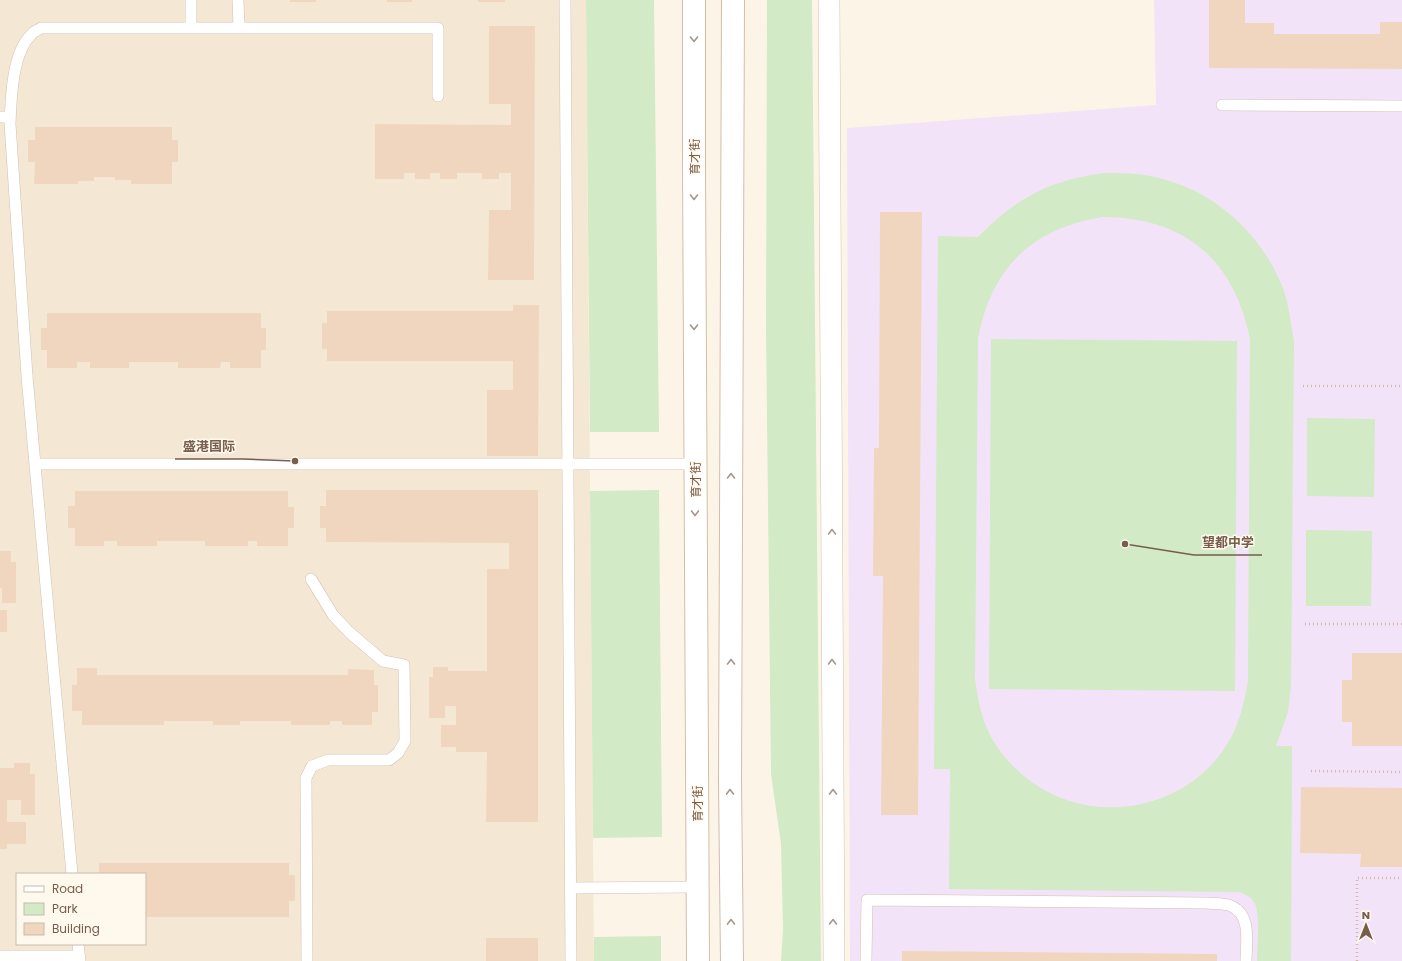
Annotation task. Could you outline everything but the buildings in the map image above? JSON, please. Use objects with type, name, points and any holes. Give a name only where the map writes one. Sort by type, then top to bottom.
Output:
[{"type":"street","name":"育才街","points":[[694,0],[698,961]]},
{"type":"street","points":[[732,961],[730,774],[733,0]]},
{"type":"street","points":[[829,0],[834,961]]},
{"type":"lane","points":[[191,0],[191,28]]},
{"type":"lane","points":[[238,0],[239,28]]},
{"type":"lane","points":[[565,0],[571,961]]},
{"type":"lane","points":[[72,873],[5,117],[11,84],[20,52],[30,35],[41,28],[438,28],[438,96]]},
{"type":"lane","points":[[1222,105],[1402,106]]},
{"type":"lane","points":[[35,464],[695,464]]},
{"type":"lane","points":[[307,961],[306,778],[312,766],[328,760],[389,760],[398,753],[405,741],[404,665],[383,660],[349,632],[333,615],[311,579]]},
{"type":"lane","points":[[570,888],[698,887]]},
{"type":"lane","points":[[866,961],[867,900],[1206,903],[1230,906],[1240,912],[1246,923],[1246,961]]},
{"type":"lane","points":[[0,956],[80,958],[78,945]]},
{"type":"path","points":[[1303,386],[1402,386]]},
{"type":"path","points":[[1305,624],[1402,624]]},
{"type":"path","points":[[1311,771],[1402,772]]},
{"type":"path","points":[[1357,961],[1357,878],[1402,878]]},
{"type":"shaded area","points":[[0,0],[586,0],[594,961],[0,961]]},
{"type":"shaded area","points":[[1154,0],[1402,0],[1402,961],[850,961],[847,128],[1156,105]]},
{"type":"green space","points":[[586,0],[654,0],[659,432],[590,432]]},
{"type":"green space","points":[[767,0],[812,0],[821,961],[781,961],[783,929],[781,844],[771,774],[766,328]]},
{"type":"green space","points":[[1104,173],[1136,174],[1177,183],[1197,192],[1216,204],[1250,233],[1275,270],[1286,297],[1294,341],[1291,686],[1288,712],[1276,746],[1292,746],[1291,961],[1257,961],[1258,922],[1256,907],[1251,898],[1239,892],[949,889],[950,769],[934,769],[938,236],[978,237],[992,223],[1020,201],[1050,186],[1085,176]],"holes":[[[1102,217],[1131,219],[1157,225],[1181,235],[1201,248],[1218,265],[1232,286],[1242,311],[1250,339],[1248,681],[1238,723],[1226,746],[1208,768],[1186,786],[1161,798],[1135,805],[1107,807],[1080,804],[1053,795],[1029,780],[1002,754],[987,730],[984,721],[977,695],[975,679],[978,338],[984,313],[993,291],[1005,272],[1019,255],[1035,242],[1055,231],[1077,223]]]},
{"type":"green space","points":[[991,339],[1237,341],[1235,691],[989,689]]},
{"type":"green space","points":[[1307,418],[1375,419],[1374,497],[1307,496]]},
{"type":"green space","points":[[659,490],[662,837],[593,838],[590,491]]},
{"type":"green space","points":[[1306,530],[1372,531],[1371,606],[1306,606]]},
{"type":"green space","points":[[661,936],[661,961],[594,961],[594,937]]},
{"type":"place","name":"盛港国际","points":[[295,461]]},
{"type":"place","name":"望都中学","points":[[1125,544]]}]
